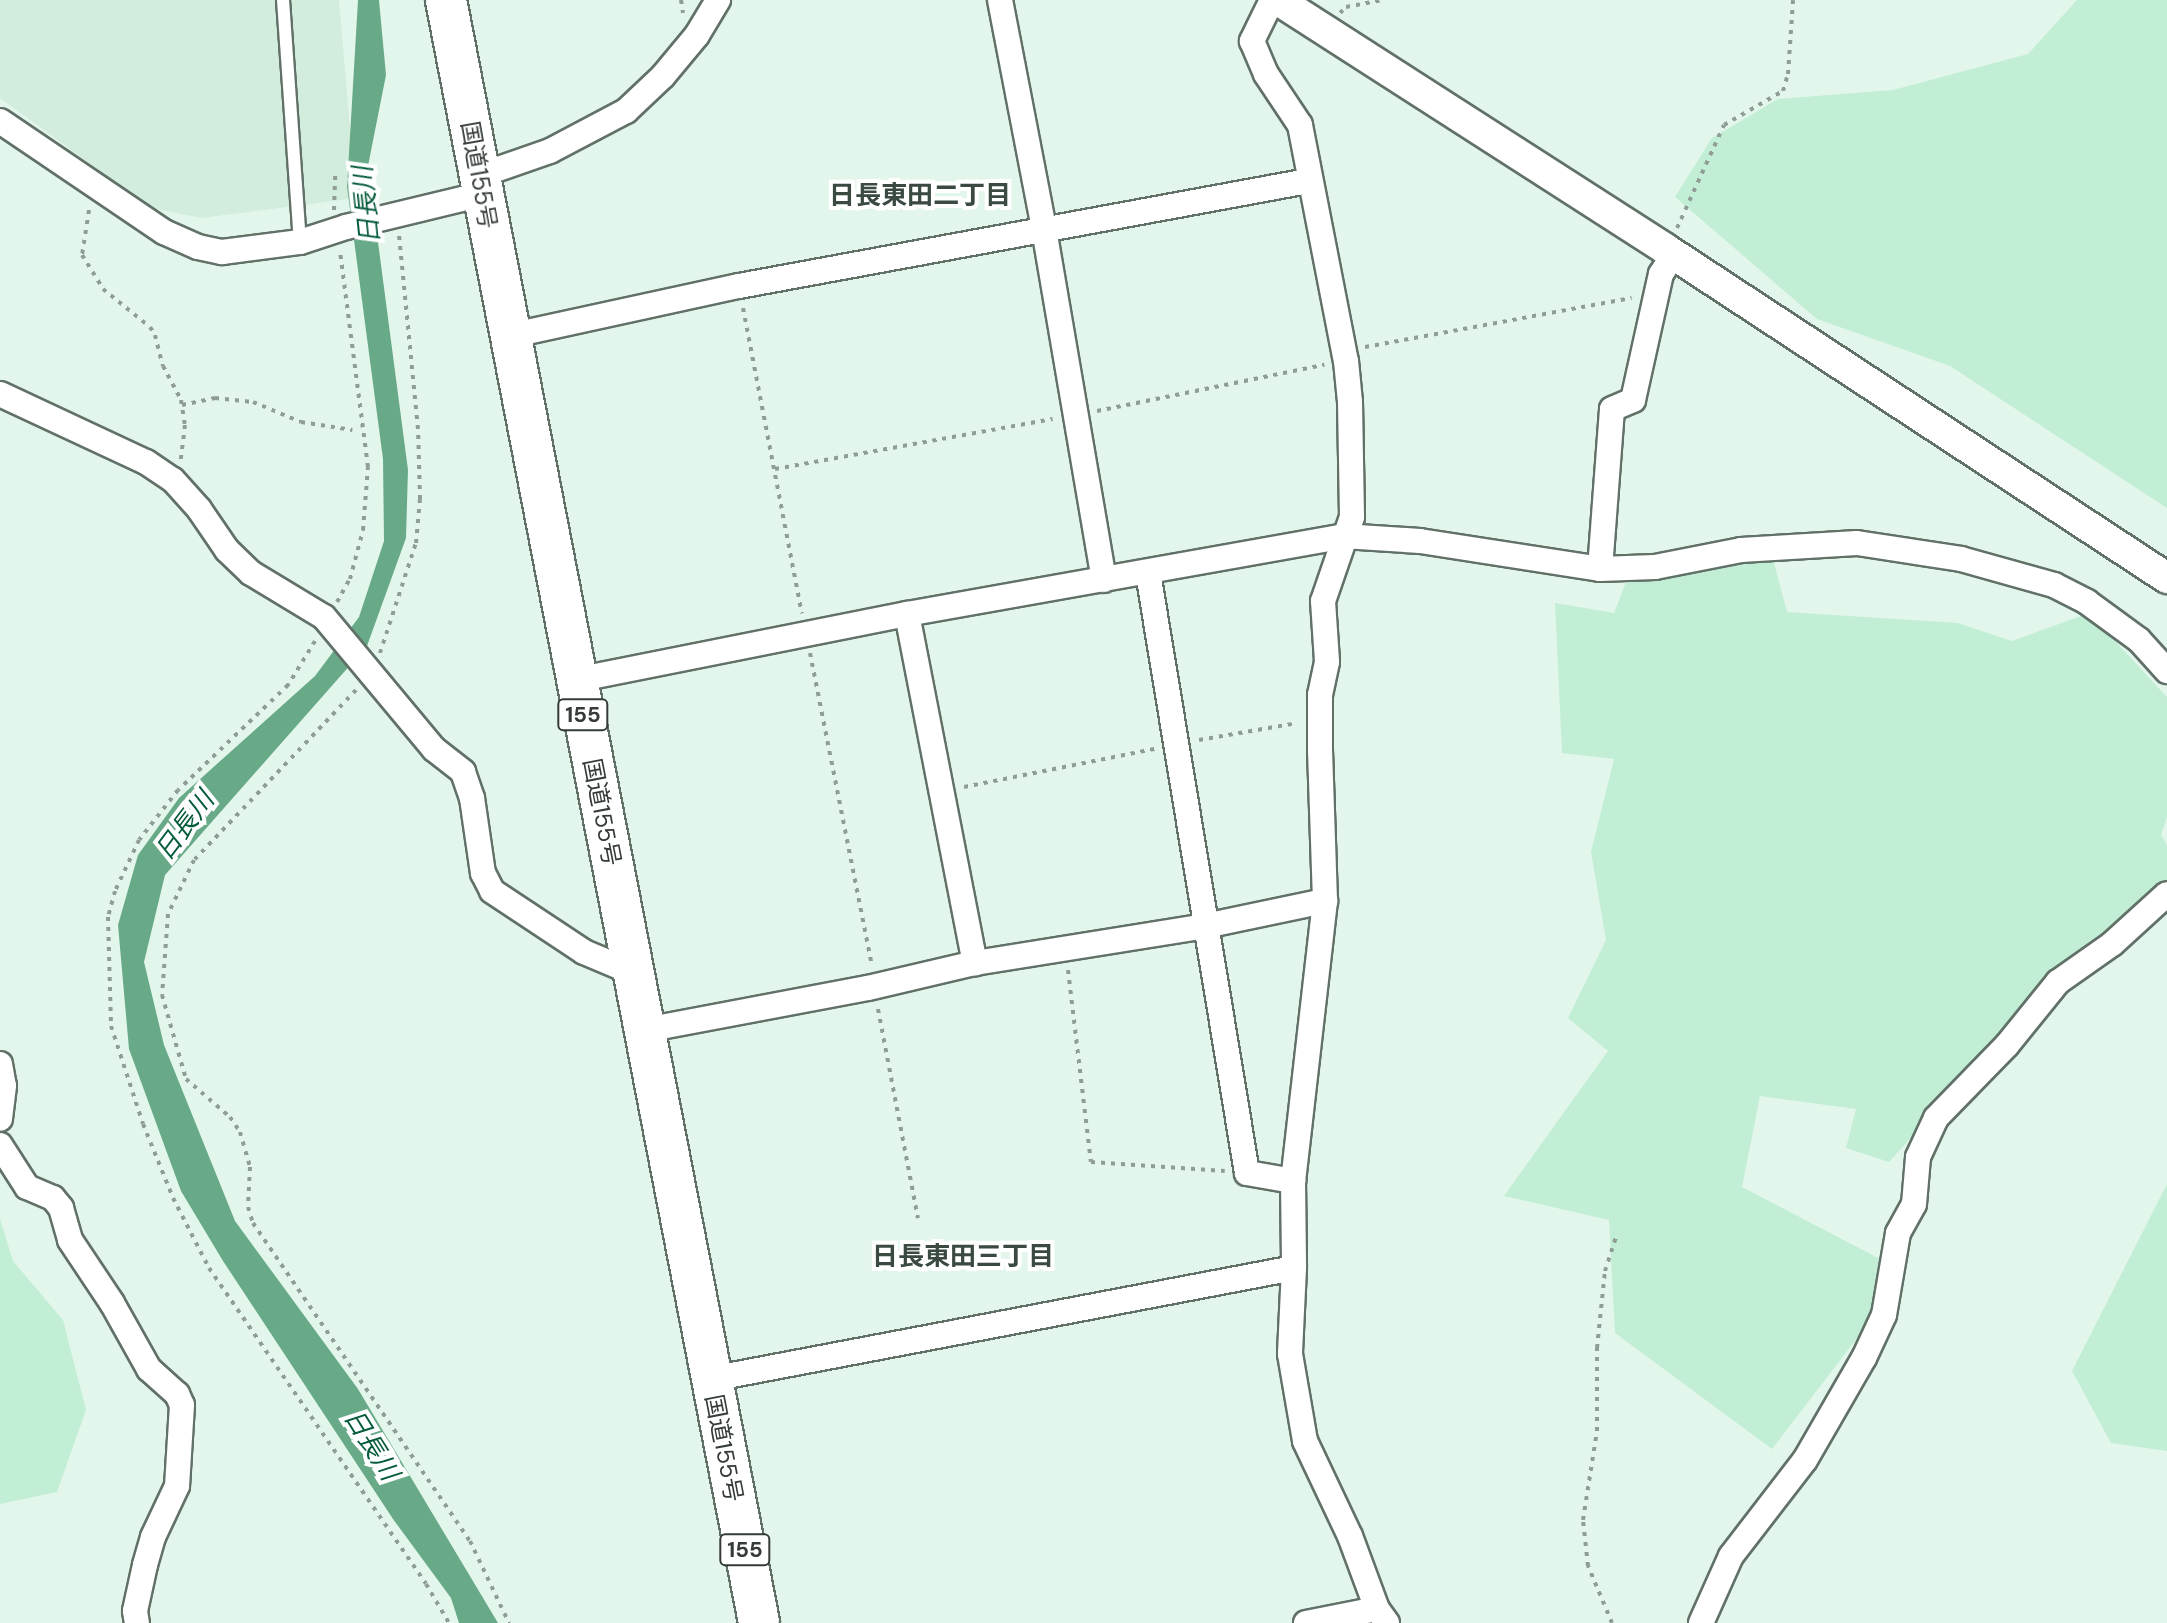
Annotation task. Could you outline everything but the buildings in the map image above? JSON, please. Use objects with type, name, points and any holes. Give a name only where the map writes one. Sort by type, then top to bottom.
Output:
[{"type":"highway","name":"国道155号","points":[[446,0],[759,1623]]},
{"type":"street","points":[[0,121],[164,232],[198,247],[222,252],[250,251],[300,242],[342,228],[393,217],[481,185],[626,111],[680,56],[718,0]]},
{"type":"street","points":[[1000,0],[1044,229],[1104,580]]},
{"type":"street","points":[[1306,1623],[1382,1616],[1350,1536],[1305,1441],[1290,1354],[1294,1268],[1293,1181],[1325,901],[1320,720],[1320,695],[1327,662],[1323,601],[1352,517],[1350,402],[1300,125],[1266,74],[1252,41],[1275,0],[1669,251],[2167,578]]},
{"type":"street","points":[[509,336],[713,291],[1308,181]]},
{"type":"street","points":[[1600,569],[1612,409],[1633,400],[1669,251]]},
{"type":"street","points":[[0,394],[100,438],[173,480],[227,550],[251,573],[330,622],[434,749],[463,772],[472,798],[483,873],[492,891],[584,952],[634,973]]},
{"type":"street","points":[[576,680],[907,614],[1343,536],[1420,541],[1600,569],[1655,567],[1741,550],[1857,543],[1961,559],[2054,585],[2087,602],[2139,640],[2167,671]]},
{"type":"street","points":[[1148,573],[1247,1173],[1293,1181]]},
{"type":"street","points":[[907,614],[975,963]]},
{"type":"street","points":[[1701,1623],[1731,1556],[1805,1460],[1864,1358],[1884,1315],[1898,1233],[1914,1204],[1918,1157],[1936,1118],[2007,1045],[2058,982],[2112,944],[2167,894]]},
{"type":"street","points":[[645,1030],[874,987],[975,963],[1205,926],[1325,901]]},
{"type":"street","points":[[0,1064],[4,1086],[0,1119]]},
{"type":"street","points":[[0,1145],[27,1187],[53,1198],[61,1208],[70,1240],[112,1303],[149,1369],[177,1394],[182,1405],[177,1486],[149,1551],[138,1592],[137,1623]]},
{"type":"street","points":[[711,1379],[1294,1268]]},
{"type":"lane","points":[[283,0],[300,242]]},
{"type":"path","points":[[1327,32],[1346,7],[1382,0]]},
{"type":"path","points":[[1669,251],[1724,125],[1783,91],[1788,74],[1793,0]]},
{"type":"path","points":[[335,176],[334,212],[342,228],[363,421],[367,489],[357,556],[330,622],[288,685],[178,790],[157,813],[133,851],[115,891],[108,917],[111,1026],[143,1124],[173,1198],[209,1268],[426,1584],[449,1623]]},
{"type":"path","points":[[99,190],[90,205],[82,255],[103,289],[150,327],[163,366],[182,405],[183,452],[173,480]]},
{"type":"path","points":[[393,217],[418,429],[420,499],[416,543],[403,590],[369,670],[194,860],[168,914],[162,995],[186,1079],[230,1117],[240,1132],[250,1167],[248,1207],[253,1223],[470,1541],[509,1623]]},
{"type":"path","points":[[1343,351],[1657,293]]},
{"type":"path","points":[[182,405],[215,398],[253,402],[301,422],[352,430]]},
{"type":"path","points":[[942,791],[1320,720]]},
{"type":"path","points":[[1065,948],[1091,1162],[1247,1173]]},
{"type":"path","points":[[874,987],[918,1218]]},
{"type":"path","points":[[1612,1623],[1588,1566],[1583,1520],[1597,1431],[1597,1348],[1605,1271],[1616,1238]]},
{"type":"shaded area","points":[[0,0],[339,0],[356,198],[202,218],[151,208],[0,98]]},
{"type":"shaded area","points":[[2077,0],[2167,0],[2167,508],[1950,366],[1817,319],[1675,197],[1712,138],[1778,99],[1893,90],[2028,54]]},
{"type":"shaded area","points":[[1773,559],[1787,612],[1958,623],[2012,641],[2089,613],[2167,697],[2167,817],[2161,835],[2167,845],[2167,891],[2036,999],[1889,1162],[1846,1148],[1856,1109],[1760,1096],[1742,1187],[1882,1260],[1874,1316],[1772,1449],[1615,1333],[1609,1220],[1504,1196],[1608,1051],[1568,1018],[1606,940],[1591,852],[1614,759],[1562,753],[1555,603],[1614,613],[1626,582]]},
{"type":"shaded area","points":[[2167,1184],[2167,1451],[2111,1443],[2072,1371]]},
{"type":"shaded area","points":[[0,1219],[13,1261],[63,1320],[86,1410],[57,1492],[0,1504]]},
{"type":"water","name":"日長川","points":[[358,0],[379,0],[386,75],[368,166],[408,470],[406,538],[367,646],[165,875],[144,962],[164,1045],[235,1221],[358,1389],[498,1623],[459,1623],[451,1598],[393,1519],[223,1261],[181,1191],[129,1049],[118,925],[138,855],[179,798],[315,676],[359,617],[384,541],[383,459],[347,187]]},
{"type":"district","name":"日長東田二丁目","points":[[920,196]]},
{"type":"district","name":"日長東田三丁目","points":[[963,1257]]}]
